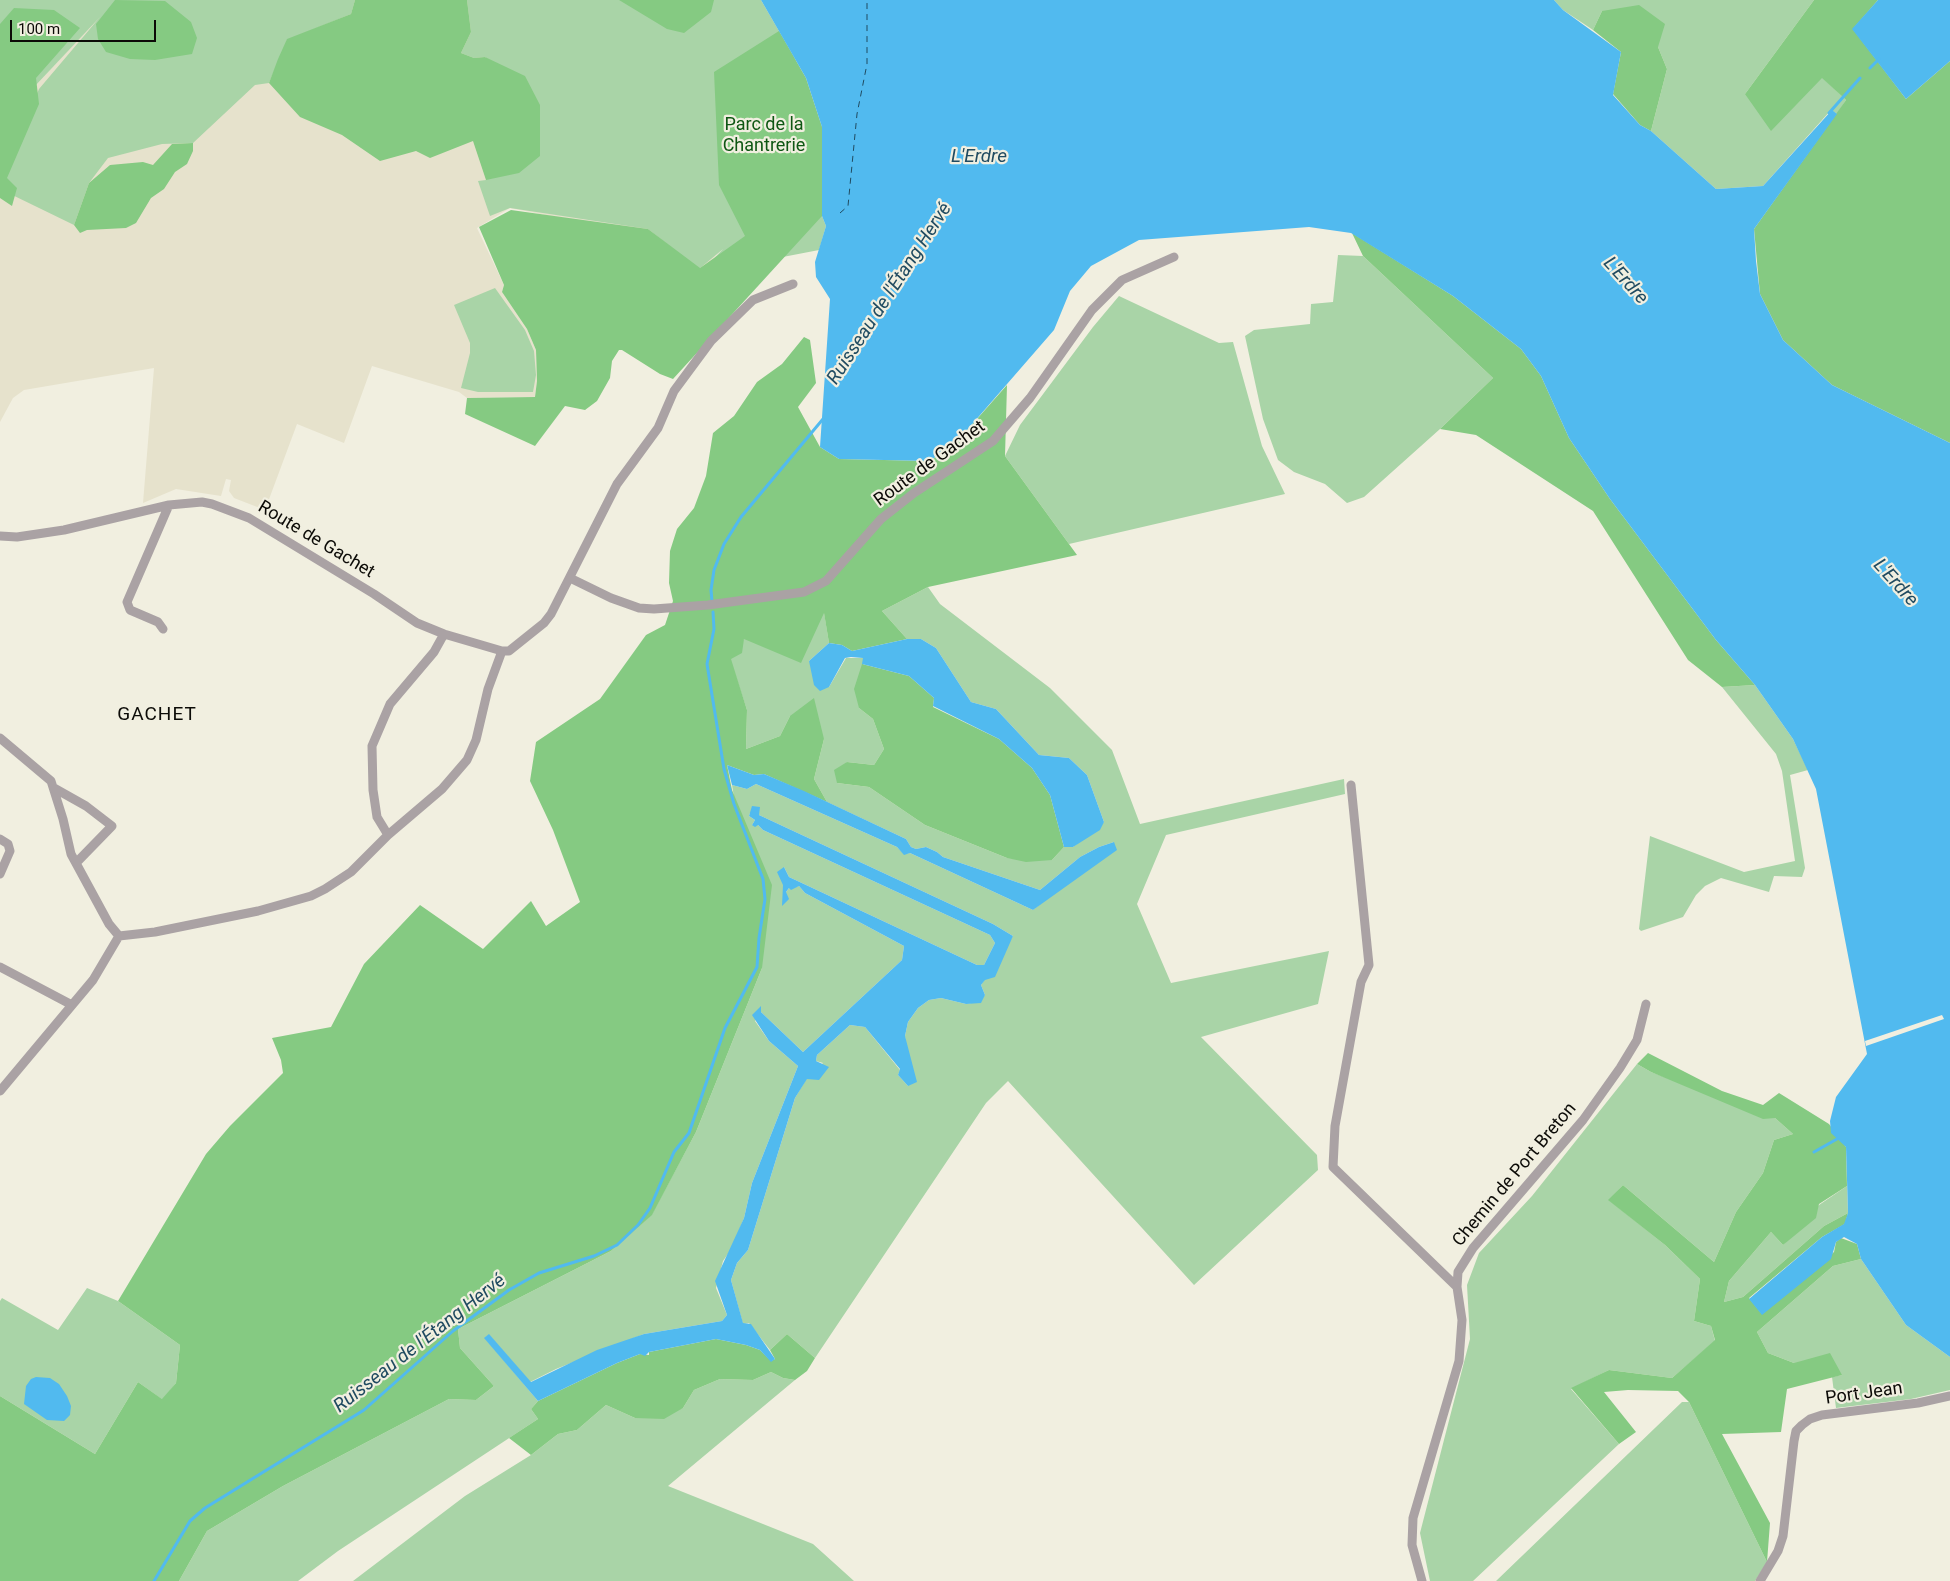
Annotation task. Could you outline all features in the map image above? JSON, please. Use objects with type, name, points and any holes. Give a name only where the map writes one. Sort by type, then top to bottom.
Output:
[{"type":"street","name":"Route de Gachet","points":[[570,578],[610,598],[639,608],[680,608],[712,605],[804,592],[826,580],[881,519],[914,493],[993,441],[1030,398],[1092,310],[1122,280],[1174,257]]},
{"type":"street","points":[[119,936],[156,932],[258,911],[311,896],[342,880],[388,835],[431,799],[467,760],[476,740],[488,689],[502,651],[515,648],[544,624],[570,578],[617,484],[658,428],[674,391],[712,341],[753,300],[793,284]]},
{"type":"street","name":"Route de Gachet","points":[[1,538],[64,530],[169,505],[202,502],[249,518],[418,623],[444,634],[502,651]]},
{"type":"street","points":[[163,629],[158,622],[130,610],[127,602],[169,505]]},
{"type":"street","points":[[388,835],[377,817],[373,790],[372,746],[390,704],[434,652],[444,634]]},
{"type":"street","points":[[0,738],[37,767],[54,788],[86,806],[112,826],[76,863]]},
{"type":"street","points":[[1351,785],[1369,965],[1361,982],[1335,1126],[1333,1167],[1457,1287]]},
{"type":"street","points":[[54,788],[71,854],[109,924],[119,936]]},
{"type":"street","points":[[0,839],[8,844],[10,852],[0,874]]},
{"type":"street","points":[[0,1091],[93,980],[119,936]]},
{"type":"street","points":[[0,968],[72,1005]]},
{"type":"street","name":"Chemin de Port Breton","points":[[1422,1581],[1412,1545],[1413,1518],[1459,1361],[1462,1320],[1457,1287],[1458,1272],[1473,1248],[1583,1120],[1620,1068],[1637,1040],[1646,1004]]},
{"type":"street","name":"Port Jean","points":[[1760,1581],[1770,1567],[1783,1536],[1796,1431],[1810,1419],[1880,1407],[1918,1403],[1950,1396]]},
{"type":"shaded area","points":[[115,0],[611,0],[728,243],[700,273],[584,223],[510,208],[477,228],[504,285],[502,292],[527,329],[536,350],[537,381],[535,397],[467,398],[459,392],[372,366],[344,443],[297,424],[265,510],[234,498],[229,491],[231,480],[226,479],[221,496],[176,489],[143,503],[154,368],[24,390],[13,398],[0,422],[0,55],[36,85]]},
{"type":"green space","points":[[0,0],[355,0],[351,14],[287,40],[269,83],[255,85],[193,143],[162,144],[108,158],[89,183],[74,225],[0,189],[0,181],[39,89],[100,17],[36,85],[0,55]]},
{"type":"green space","points":[[115,0],[165,1],[191,22],[197,38],[192,54],[155,60],[130,59],[106,52],[98,39],[96,24]]},
{"type":"green space","points":[[355,0],[467,0],[471,32],[461,53],[474,58],[485,57],[525,76],[540,105],[540,156],[519,173],[486,180],[473,141],[430,158],[416,151],[380,161],[342,135],[300,117],[269,83],[287,39],[351,14]]},
{"type":"green space","name":"Parc de la Chantrerie","points":[[467,0],[761,0],[794,57],[822,127],[822,216],[826,226],[819,250],[700,273],[723,249],[699,269],[648,229],[510,208],[490,216],[478,181],[486,180],[486,57],[474,58],[461,53],[471,32]]},
{"type":"green space","points":[[619,0],[714,0],[711,12],[684,33],[667,29]]},
{"type":"green space","points":[[1554,0],[1814,0],[1745,94],[1822,77],[1846,100],[1837,114],[1831,110],[1763,186],[1716,189],[1651,131],[1667,69],[1658,47],[1602,11],[1593,30],[1563,10]]},
{"type":"green space","points":[[1814,0],[1878,0],[1853,29],[1906,99],[1950,61],[1950,443],[1832,385],[1783,340],[1760,294],[1754,229],[1846,100],[1822,78],[1771,131],[1745,94]]},
{"type":"green space","points":[[1639,5],[1665,24],[1658,47],[1667,69],[1651,131],[1640,125],[1613,94],[1621,52],[1593,30],[1602,11]]},
{"type":"green space","points":[[14,8],[54,10],[80,28],[36,78],[39,104],[7,178],[17,188],[12,206],[0,198],[0,24]]},
{"type":"green space","name":"Parc de la Chantrerie","points":[[779,31],[806,78],[822,127],[822,216],[673,379],[660,374],[622,350],[619,350],[612,361],[610,378],[597,401],[585,410],[565,406],[535,446],[465,414],[467,398],[535,397],[537,381],[536,350],[527,329],[502,292],[504,285],[479,227],[511,210],[648,229],[700,268],[745,236],[719,185],[714,72]]},
{"type":"green space","points":[[193,143],[193,151],[187,164],[175,172],[164,189],[151,198],[136,223],[126,228],[87,230],[80,233],[74,225],[89,183],[110,165],[143,162],[153,165],[172,144]]},
{"type":"green space","points":[[1352,233],[1453,296],[1521,349],[1541,376],[1569,438],[1610,499],[1716,640],[1755,685],[1722,687],[1688,660],[1593,511],[1476,435],[1440,429],[1493,378],[1363,256]]},
{"type":"green space","points":[[1338,255],[1363,256],[1493,378],[1440,429],[1364,497],[1347,503],[1325,484],[1294,472],[1278,460],[1263,419],[1245,336],[1254,330],[1310,324],[1311,304],[1333,302]]},
{"type":"green space","points":[[495,288],[525,330],[534,351],[536,375],[533,392],[478,392],[461,388],[470,353],[470,343],[454,305]]},
{"type":"green space","points":[[1119,296],[1219,343],[1233,342],[1262,446],[1285,494],[1069,544],[1005,456],[1020,425],[1093,327]]},
{"type":"green space","points":[[804,337],[810,340],[816,383],[798,407],[820,447],[839,459],[929,461],[954,445],[1007,385],[1005,456],[1077,555],[928,587],[882,611],[907,639],[852,651],[842,645],[829,643],[824,613],[801,663],[744,639],[742,653],[731,659],[747,710],[746,749],[780,736],[790,716],[814,698],[824,739],[814,779],[827,802],[764,774],[754,775],[727,765],[732,790],[772,885],[762,968],[696,1132],[652,1215],[611,1251],[458,1329],[460,1348],[494,1386],[476,1400],[449,1399],[283,1486],[207,1531],[179,1581],[0,1581],[0,1396],[95,1454],[138,1382],[162,1399],[176,1383],[180,1345],[118,1301],[206,1154],[230,1126],[283,1073],[281,1060],[272,1038],[331,1027],[364,964],[420,905],[483,949],[531,901],[546,926],[580,902],[553,830],[530,781],[536,742],[600,699],[646,635],[665,625],[673,601],[669,583],[670,551],[677,529],[694,508],[706,476],[713,433],[734,416],[757,382],[782,364]]},
{"type":"green space","points":[[928,587],[940,604],[1050,688],[1112,750],[1140,824],[1344,779],[1345,794],[1166,835],[1137,904],[1171,983],[1329,951],[1318,1004],[1201,1037],[1317,1155],[1318,1170],[1194,1285],[1008,1081],[986,1103],[815,1358],[787,1334],[770,1350],[749,1323],[743,1324],[731,1280],[737,1263],[748,1250],[795,1098],[807,1078],[823,1063],[816,1061],[817,1055],[850,1025],[865,1027],[900,1070],[898,1075],[908,1086],[905,1036],[908,1022],[918,1008],[929,1000],[941,998],[966,1004],[977,1002],[985,995],[981,985],[1013,936],[993,924],[759,815],[759,812],[750,813],[749,816],[755,820],[752,825],[758,825],[763,830],[990,935],[995,943],[984,965],[977,965],[789,877],[784,867],[786,892],[789,888],[799,886],[805,893],[904,946],[902,960],[803,1052],[761,1012],[755,1021],[769,1041],[798,1066],[752,1183],[744,1218],[732,1248],[723,1261],[716,1288],[727,1315],[722,1321],[644,1334],[556,1369],[530,1382],[489,1335],[485,1338],[538,1401],[531,1409],[538,1419],[338,1551],[298,1581],[179,1581],[207,1531],[283,1486],[449,1399],[476,1400],[494,1386],[460,1348],[458,1329],[611,1251],[652,1214],[696,1132],[762,968],[732,785],[747,789],[756,784],[897,847],[904,854],[910,853],[1033,910],[1114,842],[1080,857],[1040,890],[943,857],[926,847],[916,849],[911,847],[906,839],[827,802],[814,779],[824,739],[790,716],[780,736],[746,749],[747,710],[730,659],[744,639],[824,612],[829,643],[809,661],[829,687],[846,658],[864,658],[859,708],[873,719],[884,749],[874,765],[847,762],[837,783],[869,787],[925,825],[1007,858],[1052,860],[1064,847],[1073,847],[1104,822],[1087,775],[1069,758],[1039,755],[996,709],[971,702],[936,648],[921,639],[907,639],[882,611]]},
{"type":"green space","points":[[862,664],[909,676],[934,698],[933,707],[999,739],[1032,768],[1050,795],[1064,847],[1052,860],[1026,862],[1007,858],[925,825],[869,787],[837,783],[834,770],[847,762],[874,765],[884,749],[873,719],[859,708],[854,689]]},
{"type":"green space","points":[[1755,685],[1793,739],[1808,770],[1790,775],[1805,868],[1802,877],[1774,876],[1769,892],[1721,878],[1705,886],[1696,895],[1683,917],[1641,931],[1639,929],[1650,836],[1744,872],[1795,861],[1782,771],[1776,754],[1722,687]]},
{"type":"green space","points":[[1648,1053],[1722,1091],[1763,1105],[1779,1093],[1829,1124],[1846,1147],[1847,1186],[1819,1204],[1816,1218],[1783,1245],[1771,1232],[1729,1281],[1724,1302],[1743,1297],[1824,1226],[1848,1213],[1845,1224],[1822,1237],[1749,1298],[1762,1314],[1834,1252],[1836,1242],[1841,1238],[1857,1244],[1861,1259],[1833,1266],[1757,1332],[1768,1353],[1794,1363],[1830,1353],[1842,1375],[1787,1389],[1781,1432],[1722,1434],[1770,1523],[1767,1562],[1689,1402],[1678,1391],[1628,1390],[1604,1392],[1636,1432],[1619,1444],[1571,1388],[1609,1370],[1672,1378],[1715,1340],[1711,1326],[1694,1321],[1700,1279],[1665,1245],[1608,1200],[1623,1185],[1714,1262],[1736,1212],[1763,1173],[1774,1140],[1793,1134],[1775,1118],[1763,1119],[1651,1072],[1637,1064]]},
{"type":"green space","points":[[1637,1064],[1651,1072],[1775,1118],[1793,1134],[1774,1140],[1763,1173],[1736,1212],[1714,1262],[1623,1185],[1609,1200],[1665,1245],[1700,1279],[1694,1321],[1711,1326],[1715,1341],[1672,1378],[1609,1370],[1571,1389],[1619,1444],[1473,1581],[1430,1581],[1420,1533],[1470,1339],[1467,1285],[1479,1253],[1532,1196]]},
{"type":"green space","points":[[1847,1186],[1848,1213],[1824,1226],[1743,1297],[1724,1302],[1729,1281],[1771,1232],[1783,1245],[1819,1205]]},
{"type":"green space","points":[[1861,1259],[1906,1325],[1950,1357],[1950,1390],[1911,1399],[1836,1408],[1832,1377],[1842,1375],[1794,1363],[1768,1353],[1757,1332],[1833,1266]]},
{"type":"green space","points":[[87,1288],[118,1301],[180,1345],[176,1383],[163,1400],[138,1382],[95,1454],[0,1396],[0,1301],[2,1298],[58,1330]]},
{"type":"green space","points":[[787,1334],[815,1358],[807,1371],[795,1380],[783,1378],[771,1372],[753,1380],[720,1379],[694,1390],[683,1408],[664,1419],[635,1418],[606,1405],[577,1430],[558,1434],[531,1455],[509,1438],[538,1419],[531,1409],[538,1401],[640,1354],[649,1355],[649,1352],[716,1339],[760,1350],[771,1361],[775,1359],[770,1350]]},
{"type":"green space","points":[[771,1372],[783,1378],[795,1380],[668,1486],[813,1544],[854,1581],[353,1581],[465,1496],[531,1455],[558,1434],[577,1430],[606,1405],[635,1418],[683,1408],[694,1390],[720,1379],[753,1380]]},
{"type":"green space","points":[[1682,1402],[1689,1402],[1767,1562],[1755,1581],[1496,1581]]},
{"type":"water","name":"L'Erdre","points":[[761,0],[1554,0],[1563,10],[1621,52],[1613,95],[1640,125],[1651,131],[1716,189],[1763,186],[1832,110],[1837,114],[1754,229],[1756,261],[1760,294],[1783,340],[1832,385],[1950,443],[1950,1357],[1906,1325],[1861,1259],[1857,1244],[1844,1237],[1836,1242],[1831,1259],[1762,1315],[1749,1299],[1822,1237],[1844,1224],[1848,1213],[1846,1147],[1831,1133],[1830,1121],[1836,1097],[1867,1054],[1816,789],[1793,739],[1755,685],[1716,640],[1610,499],[1569,438],[1541,376],[1521,349],[1453,296],[1351,233],[1309,227],[1139,240],[1091,266],[1070,291],[1054,330],[954,445],[929,461],[839,459],[820,447],[830,299],[816,277],[815,262],[826,226],[822,216],[822,127],[806,78]]},
{"type":"water","points":[[1878,0],[1950,0],[1950,61],[1906,99],[1852,29]]},
{"type":"water","points":[[907,639],[921,639],[936,648],[971,702],[996,709],[1039,755],[1069,758],[1087,775],[1104,822],[1100,830],[1073,847],[1064,847],[1050,795],[1032,768],[999,739],[933,706],[934,698],[909,676],[862,664],[863,658],[851,657],[845,658],[829,687],[820,691],[814,685],[809,661],[829,643],[842,645],[852,651]]},
{"type":"water","points":[[727,765],[754,775],[764,774],[804,791],[906,839],[911,847],[916,849],[926,847],[943,857],[1040,890],[1080,857],[1099,847],[1114,842],[1117,850],[1033,910],[910,853],[904,855],[897,847],[756,784],[747,789],[732,785]]},
{"type":"water","points":[[752,806],[760,807],[759,815],[993,924],[1013,936],[995,977],[985,980],[981,985],[985,995],[981,1003],[966,1004],[941,998],[929,1000],[918,1008],[908,1022],[905,1036],[917,1082],[908,1086],[898,1075],[900,1069],[865,1027],[850,1025],[817,1055],[816,1061],[829,1067],[819,1080],[807,1079],[795,1098],[748,1250],[737,1263],[731,1280],[743,1323],[751,1324],[775,1359],[771,1362],[760,1350],[716,1339],[649,1352],[645,1356],[640,1354],[538,1401],[484,1338],[489,1334],[531,1382],[597,1350],[644,1334],[722,1321],[727,1315],[715,1281],[744,1218],[752,1183],[798,1066],[769,1041],[752,1015],[761,1006],[761,1012],[803,1052],[902,960],[904,946],[805,893],[799,886],[791,890],[789,888],[786,892],[789,899],[782,906],[783,885],[777,872],[784,867],[789,877],[977,965],[984,965],[995,943],[990,935],[763,830],[758,825],[755,827],[752,825],[755,820],[749,816]]},
{"type":"water","points":[[36,1377],[50,1378],[59,1384],[67,1396],[71,1406],[70,1415],[64,1421],[47,1420],[24,1404],[26,1386],[31,1379]]},
{"type":"pier","points":[[1942,1015],[1944,1019],[1866,1046],[1865,1041]]},
{"type":"waterway","points":[[1870,68],[1879,59]]},
{"type":"waterway","points":[[1829,113],[1860,78]]},
{"type":"waterway","name":"Ruisseau de l'Étang Hervé","points":[[712,601],[711,590],[714,570],[724,544],[741,517],[823,419]]},
{"type":"waterway","name":"Ruisseau de l'Étang Hervé","points":[[154,1581],[190,1521],[205,1508],[364,1410],[453,1331],[509,1290],[539,1273],[594,1256],[617,1245],[638,1225],[650,1208],[674,1152],[689,1133],[725,1028],[757,967],[765,899],[763,879],[734,804],[724,769],[707,664],[714,629],[713,612]]},
{"type":"waterway","points":[[1814,1152],[1837,1139]]},
{"type":"ferry route","points":[[840,213],[848,206],[857,114],[867,64],[867,0]]},
{"type":"district","name":"GACHET","points":[[157,715]]}]
